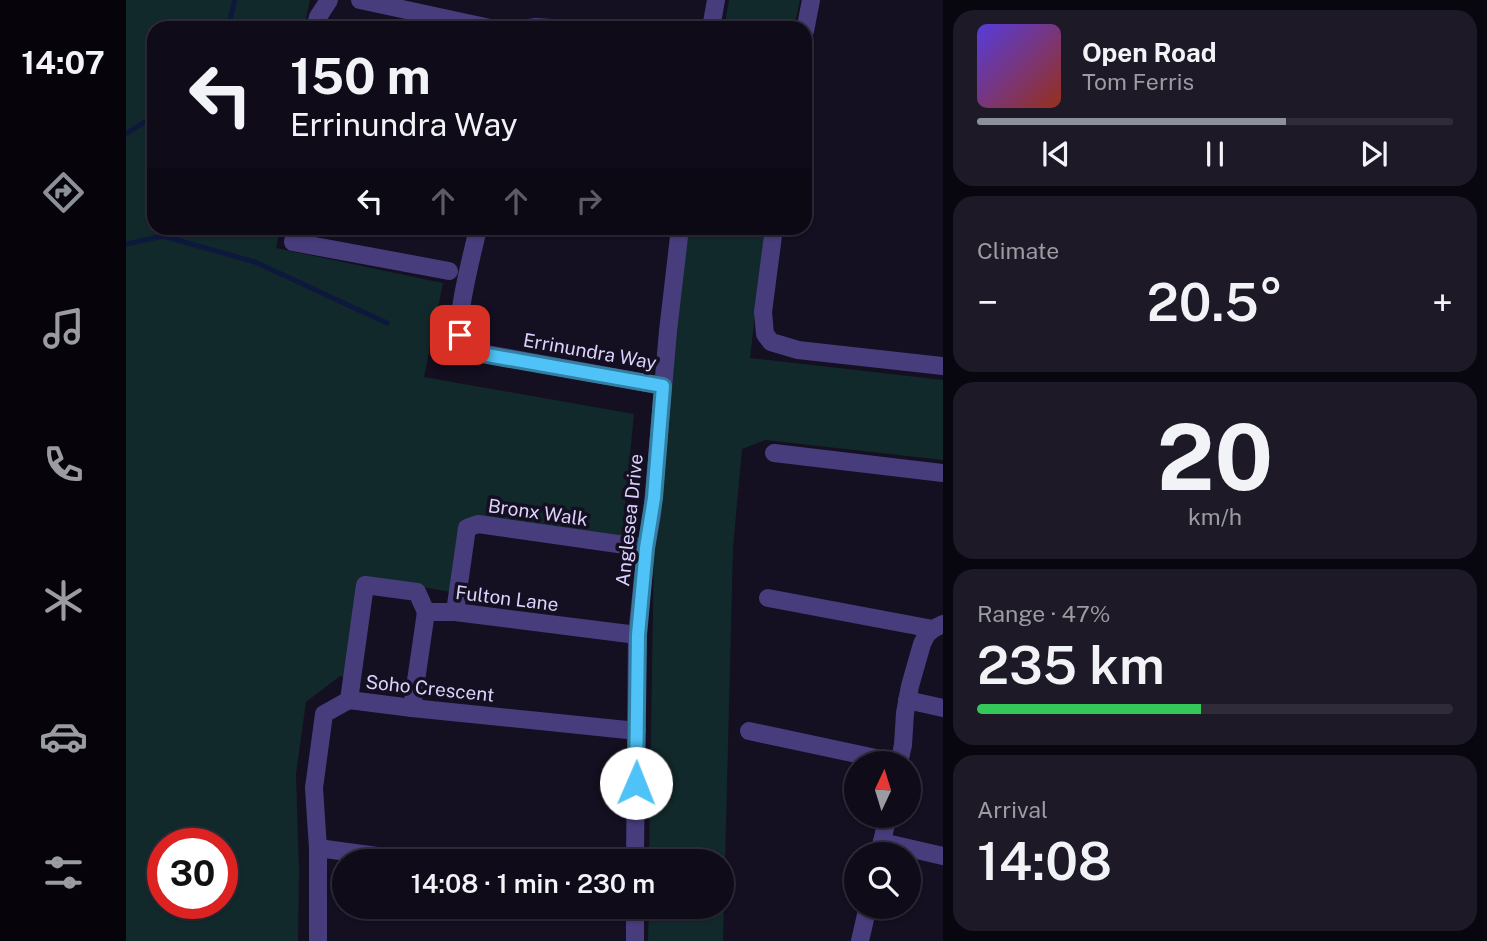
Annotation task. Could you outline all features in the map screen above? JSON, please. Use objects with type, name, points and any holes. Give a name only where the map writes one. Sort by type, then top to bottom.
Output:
[{"type":"street","points":[[317,21],[330,0]]},
{"type":"street","points":[[360,0],[458,21]]},
{"type":"street","points":[[712,21],[716,0]]},
{"type":"street","points":[[807,21],[811,0]]},
{"type":"street","points":[[294,235],[293,242],[449,271]]},
{"type":"street","name":"Errinundra Way","points":[[477,235],[460,316],[460,335],[467,347],[487,355],[663,386]]},
{"type":"street","name":"Anglesea Drive","points":[[635,849],[638,635],[679,235]]},
{"type":"street","points":[[773,235],[763,313],[765,334],[771,342],[799,350],[943,366]]},
{"type":"street","points":[[774,453],[943,473]]},
{"type":"street","name":"Bronx Walk","points":[[455,612],[467,527],[478,524],[646,548]]},
{"type":"street","points":[[349,700],[365,585],[417,592],[426,611],[412,708]]},
{"type":"street","points":[[768,598],[938,626]]},
{"type":"street","name":"Fulton Lane","points":[[426,611],[455,612],[638,635]]},
{"type":"street","points":[[749,731],[899,763],[907,700],[922,644],[927,634],[938,626]]},
{"type":"street","name":"Soho Crescent","points":[[318,941],[318,848],[314,788],[324,714],[349,700],[637,731]]},
{"type":"street","points":[[907,700],[943,708]]},
{"type":"street","points":[[318,848],[332,850]]},
{"type":"street","points":[[921,853],[943,856]]},
{"type":"street","points":[[635,919],[635,941]]},
{"type":"street","points":[[860,941],[865,919]]},
{"type":"green space","points":[[126,0],[310,0],[306,21],[147,21],[147,235],[279,235],[276,248],[443,283],[424,377],[634,414],[622,539],[478,518],[451,592],[365,577],[357,582],[345,677],[340,676],[306,702],[296,774],[298,941],[126,941]]},
{"type":"green space","points":[[729,0],[800,0],[796,21],[725,21]]},
{"type":"green space","points":[[686,235],[764,235],[750,358],[943,380],[943,460],[765,440],[742,449],[733,548],[725,849],[649,849],[654,541]]},
{"type":"green space","points":[[649,919],[724,919],[723,941],[648,941]]},
{"type":"waterway","points":[[230,21],[235,0]]},
{"type":"waterway","points":[[126,134],[147,120]]},
{"type":"waterway","points":[[126,244],[163,236],[255,262],[387,323]]},
{"type":"route","points":[[460,335],[467,347],[487,355],[663,386],[654,498],[646,548],[638,635],[636,783]]}]
